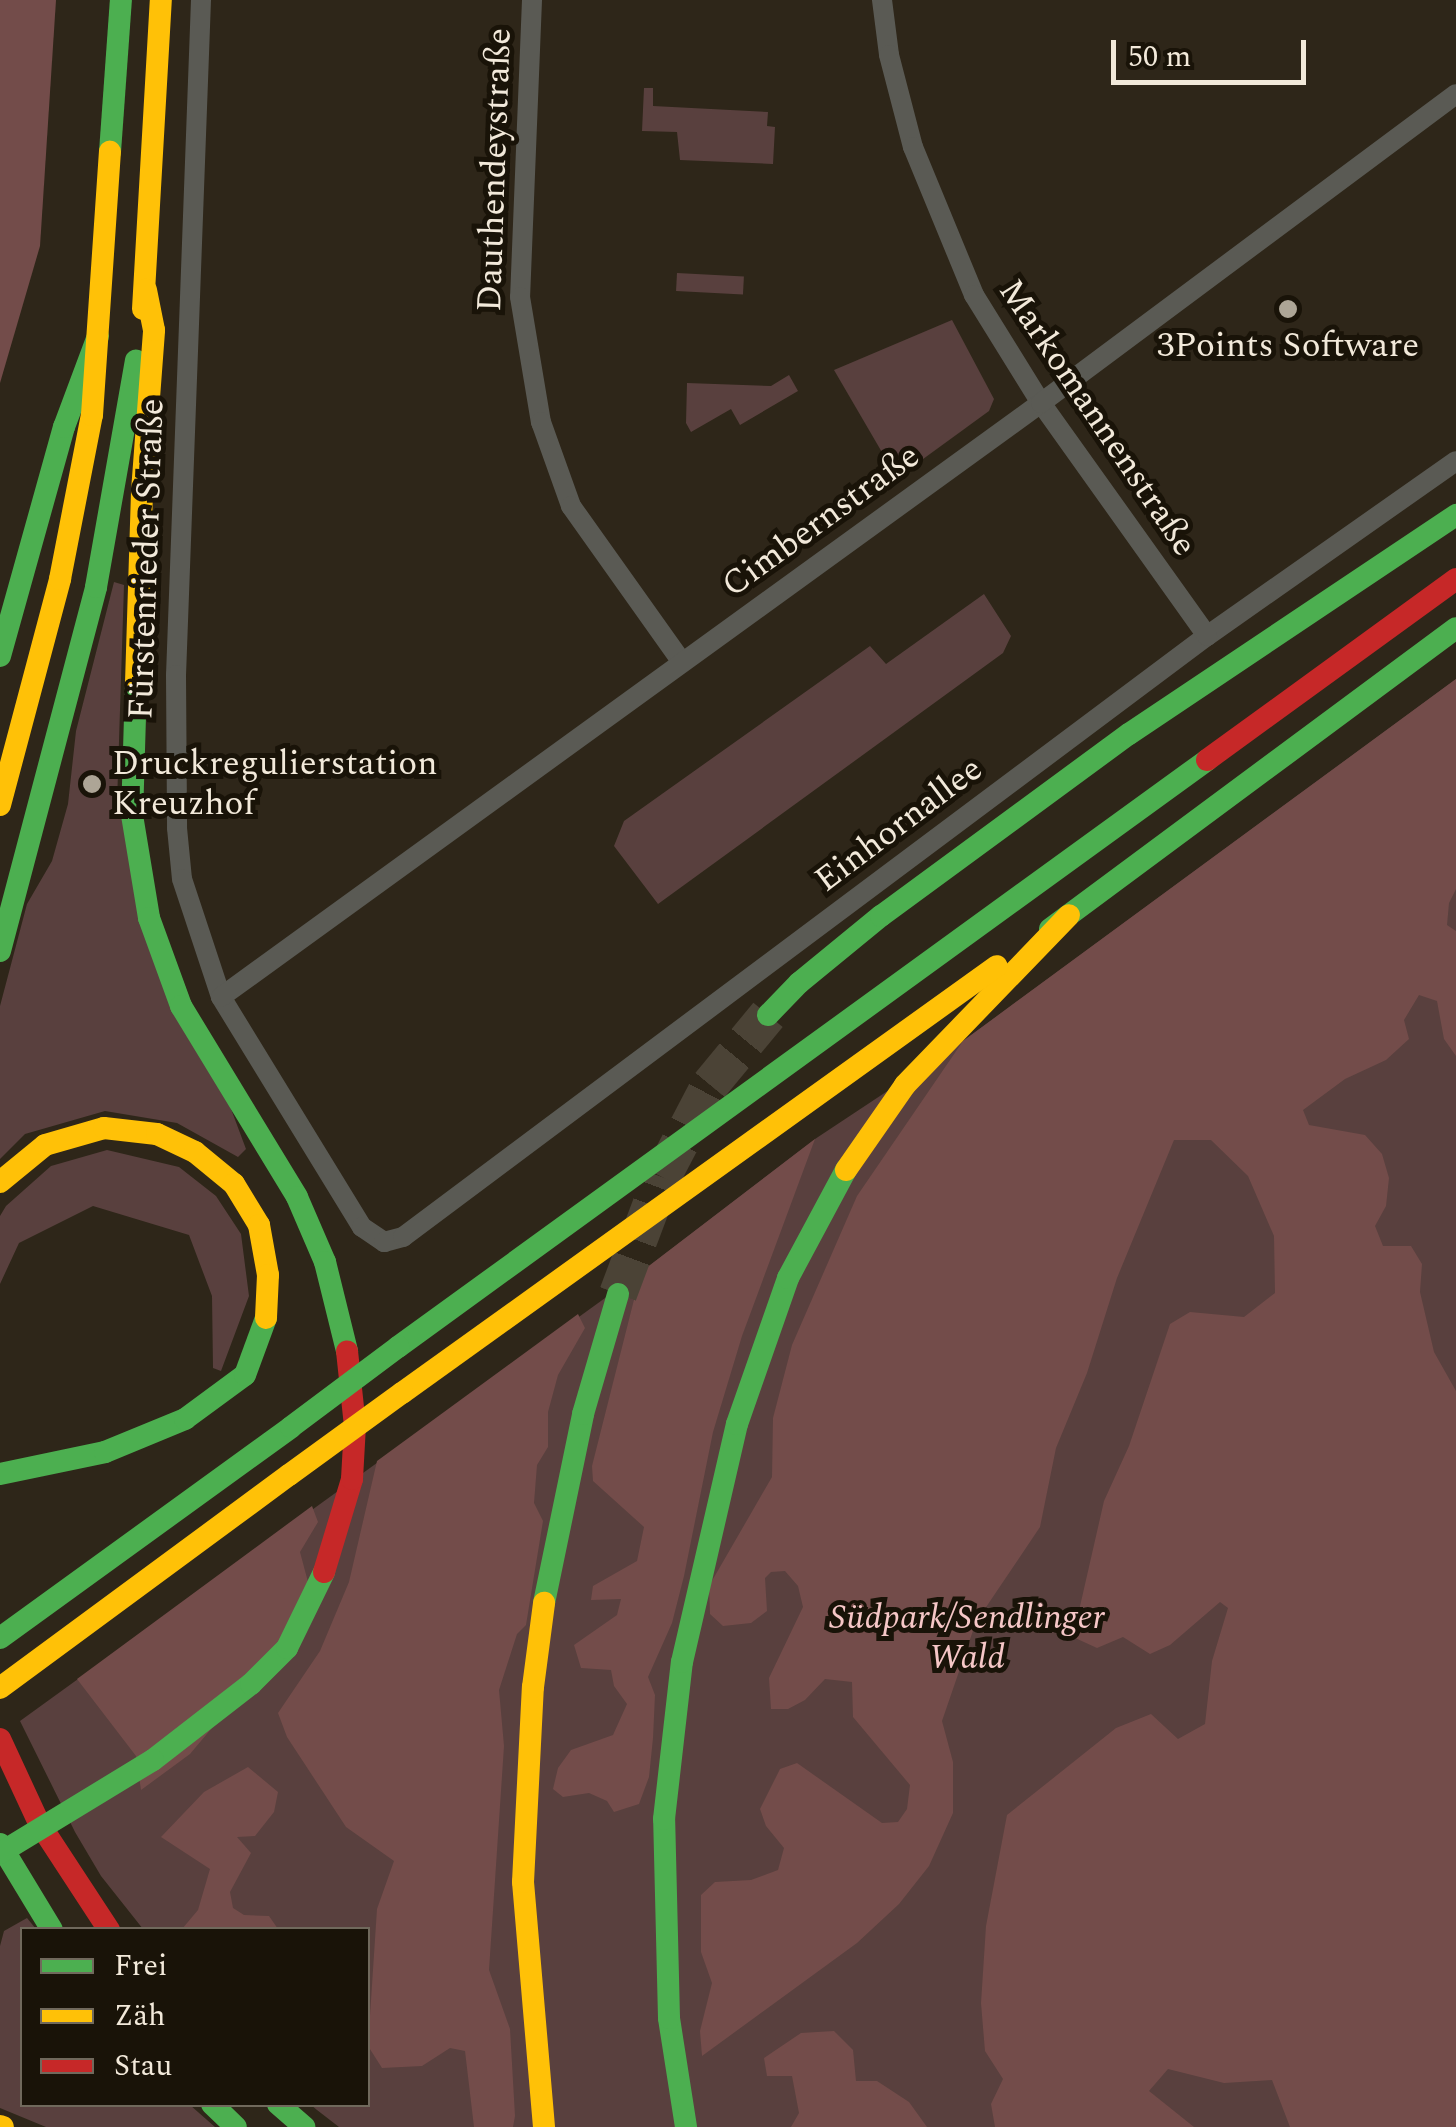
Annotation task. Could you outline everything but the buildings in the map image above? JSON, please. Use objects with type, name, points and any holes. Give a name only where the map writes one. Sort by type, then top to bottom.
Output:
[{"type":"main road","name":"Fürstenrieder Straße","points":[[0,806],[78,502],[92,415],[121,0]]},
{"type":"main road","name":"Fürstenrieder Straße","points":[[0,951],[96,587],[125,435],[146,290],[161,0]]},
{"type":"main road","points":[[0,1853],[153,1760],[251,1684],[287,1648],[314,1600],[338,1534],[352,1479],[355,1426],[346,1338],[325,1262],[298,1197],[181,1006],[150,918],[132,815],[142,491],[154,330],[146,290]]},
{"type":"main road","points":[[0,656],[64,427],[98,336]]},
{"type":"main road","points":[[768,1015],[799,983],[882,916],[1114,746],[1456,515]]},
{"type":"main road","points":[[0,1638],[1456,579]]},
{"type":"main road","points":[[0,1688],[402,1393],[1069,915],[1456,628]]},
{"type":"main road","points":[[686,2127],[669,2018],[664,1819],[682,1662],[737,1424],[788,1278],[854,1154],[906,1085],[1069,915]]},
{"type":"main road","points":[[0,1182],[44,1146],[104,1128],[157,1134],[195,1152],[234,1184],[259,1225],[268,1274],[266,1325],[245,1376],[185,1420],[121,1446],[0,1474]]},
{"type":"main road","points":[[544,2127],[522,1882],[533,1687],[551,1553],[583,1414],[618,1294]]},
{"type":"main road","points":[[0,1739],[39,1823],[108,1927]]},
{"type":"main road","points":[[0,1844],[50,1927]]},
{"type":"main road","points":[[215,2107],[236,2127]]},
{"type":"main road","points":[[281,2107],[304,2127]]},
{"type":"street","name":"Fürstenrieder Straße","points":[[201,0],[176,675],[176,828],[182,879],[221,997],[362,1227],[384,1242]]},
{"type":"street","name":"Dauthendeystraße","points":[[532,0],[520,310],[541,422],[571,506],[681,660]]},
{"type":"street","name":"Markomannenstraße","points":[[882,0],[889,55],[913,146],[945,233],[974,295],[1041,403],[1207,636]]},
{"type":"street","name":"Cimbernstraße","points":[[221,997],[681,660],[1041,403],[1456,94]]},
{"type":"street","name":"Einhornallee","points":[[384,1242],[403,1237],[1207,636],[1456,461]]},
{"type":"green space","points":[[0,0],[56,0],[40,246],[0,383]]},
{"type":"green space","points":[[644,88],[653,88],[653,106],[768,112],[767,126],[775,127],[773,164],[680,160],[677,132],[642,131]]},
{"type":"green space","points":[[677,273],[744,277],[743,294],[676,291]]},
{"type":"green space","points":[[952,320],[994,399],[989,411],[897,478],[834,370]]},
{"type":"green space","points":[[789,375],[798,391],[740,425],[731,409],[691,432],[686,423],[687,383],[771,386]]},
{"type":"green space","points":[[114,582],[124,585],[117,804],[246,1149],[238,1157],[177,1123],[105,1111],[25,1134],[0,1159],[0,1006],[27,904],[52,861],[68,804],[76,731]]},
{"type":"green space","points":[[984,594],[1011,636],[1003,653],[658,904],[614,846],[624,821],[870,646],[886,664]]},
{"type":"green space","name":"Südpark/Sendlinger Wald","points":[[1456,679],[1456,2127],[339,2127],[313,2107],[370,2107],[370,1927],[141,1927],[101,1876],[75,1832],[20,1721],[641,1272],[815,1139],[963,1041]]},
{"type":"green space","points":[[1456,679],[1456,889],[1449,903],[1447,925],[1456,931],[1456,1056],[1444,1039],[1437,1001],[1419,995],[1404,1020],[1409,1039],[1386,1060],[1345,1079],[1303,1110],[1309,1125],[1365,1135],[1382,1154],[1389,1178],[1386,1206],[1375,1226],[1383,1246],[1411,1246],[1422,1264],[1420,1292],[1434,1352],[1456,1391],[1456,2127],[1290,2127],[1272,2080],[1224,2083],[1168,2069],[1149,2091],[1194,2127],[995,2127],[991,2104],[1003,2079],[985,2051],[981,2003],[986,1926],[1007,1815],[1116,1728],[1151,1714],[1178,1739],[1205,1724],[1212,1661],[1228,1608],[1220,1602],[1170,1645],[1150,1654],[1123,1637],[1097,1648],[1073,1637],[1104,1501],[1129,1446],[1170,1324],[1190,1312],[1244,1317],[1275,1293],[1274,1236],[1248,1176],[1211,1140],[1174,1140],[1117,1278],[1087,1373],[1056,1448],[1040,1527],[976,1622],[942,1721],[953,1762],[953,1813],[929,1866],[899,1904],[857,1943],[702,2056],[700,2031],[712,1983],[701,1952],[701,1895],[715,1882],[751,1880],[778,1870],[784,1848],[766,1826],[760,1809],[780,1769],[797,1763],[882,1823],[898,1822],[907,1809],[910,1785],[853,1717],[852,1682],[825,1679],[805,1700],[788,1709],[771,1709],[769,1678],[803,1607],[798,1586],[785,1571],[771,1572],[765,1578],[767,1611],[751,1623],[723,1626],[710,1614],[709,1586],[772,1477],[773,1418],[792,1345],[857,1196],[963,1041]]},
{"type":"green space","points":[[815,1139],[742,1336],[713,1432],[672,1623],[648,1677],[655,1695],[653,1738],[649,1777],[639,1804],[614,1812],[607,1801],[589,1793],[563,1797],[553,1789],[558,1768],[571,1750],[613,1735],[627,1704],[614,1686],[611,1670],[581,1668],[574,1645],[617,1615],[621,1599],[591,1600],[593,1586],[637,1561],[644,1527],[593,1481],[592,1466],[641,1272]]},
{"type":"green space","points":[[107,1150],[179,1167],[216,1196],[241,1234],[249,1296],[221,1371],[213,1368],[212,1296],[189,1235],[93,1206],[19,1243],[0,1284],[0,1216],[6,1206],[51,1166]]},
{"type":"green space","points":[[578,1314],[585,1328],[558,1375],[548,1412],[548,1447],[537,1465],[534,1503],[543,1521],[526,1625],[517,1634],[499,1690],[504,1746],[489,1970],[510,2029],[513,2127],[474,2127],[465,2051],[450,2048],[422,2066],[382,2068],[370,2049],[377,1909],[394,1861],[346,1827],[287,1737],[278,1713],[320,1651],[349,1582],[377,1461]]},
{"type":"green space","points":[[312,1506],[318,1522],[300,1552],[308,1582],[281,1646],[190,1754],[141,1790],[136,1756],[77,1679]]},
{"type":"green space","points":[[248,1767],[278,1792],[274,1812],[255,1836],[237,1837],[251,1853],[230,1892],[233,1908],[244,1915],[269,1916],[277,1927],[184,1927],[198,1910],[210,1869],[161,1837],[204,1792]]},
{"type":"green space","points":[[27,1918],[34,1927],[20,1927],[20,2107],[192,2107],[215,2127],[46,2127],[0,2108],[0,1946],[4,1931]]},
{"type":"green space","points":[[834,2031],[853,2050],[856,2081],[877,2081],[909,2102],[927,2127],[791,2127],[799,2113],[792,2076],[767,2076],[764,2058],[801,2033]]},
{"type":"tunnel","points":[[618,1294],[662,1177],[710,1085],[768,1015]]},
{"type":"traffic: fast","points":[[110,152],[121,0]]},
{"type":"traffic: fast","points":[[0,656],[64,427],[98,336]]},
{"type":"traffic: fast","points":[[0,951],[96,587],[136,360]]},
{"type":"traffic: fast","points":[[768,1015],[799,983],[881,916],[1129,734],[1456,515]]},
{"type":"traffic: fast","points":[[1050,929],[1456,628]]},
{"type":"traffic: fast","points":[[136,683],[132,815],[149,918],[181,1006],[297,1197],[325,1262],[347,1351]]},
{"type":"traffic: fast","points":[[398,1347],[1207,760]]},
{"type":"traffic: fast","points":[[686,2127],[669,2018],[664,1819],[682,1662],[737,1424],[788,1278],[846,1170]]},
{"type":"traffic: fast","points":[[544,1603],[583,1414],[618,1294]]},
{"type":"traffic: fast","points":[[0,1474],[105,1452],[185,1419],[245,1375],[266,1318]]},
{"type":"traffic: fast","points":[[291,1427],[398,1347]]},
{"type":"traffic: fast","points":[[0,1638],[291,1427]]},
{"type":"traffic: fast","points":[[153,1760],[251,1684],[287,1648],[324,1572]]},
{"type":"traffic: fast","points":[[0,1853],[153,1760]]},
{"type":"traffic: fast","points":[[0,1844],[50,1927]]},
{"type":"traffic: fast","points":[[215,2107],[236,2127]]},
{"type":"traffic: fast","points":[[281,2107],[304,2127]]},
{"type":"traffic: slow","points":[[143,309],[161,0]]},
{"type":"traffic: slow","points":[[0,805],[60,579],[92,415],[110,152]]},
{"type":"traffic: slow","points":[[136,683],[142,491],[154,330],[146,290]]},
{"type":"traffic: slow","points":[[846,1170],[905,1085],[1069,915]]},
{"type":"traffic: slow","points":[[402,1393],[997,966]]},
{"type":"traffic: slow","points":[[0,1182],[45,1145],[104,1128],[157,1134],[195,1152],[234,1184],[259,1225],[268,1275],[266,1318]]},
{"type":"traffic: slow","points":[[289,1475],[402,1393]]},
{"type":"traffic: slow","points":[[0,1688],[289,1475]]},
{"type":"traffic: slow","points":[[544,1603],[533,1687],[523,1882],[544,2127]]},
{"type":"traffic: jam","points":[[1207,760],[1456,579]]},
{"type":"traffic: jam","points":[[324,1572],[352,1479],[355,1426],[347,1351]]},
{"type":"traffic: jam","points":[[0,1739],[39,1823],[107,1927]]},
{"type":"place","name":"3Points Software","points":[[1288,309]]},
{"type":"place","name":"Druckregulierstation Kreuzhof","points":[[92,784]]}]
